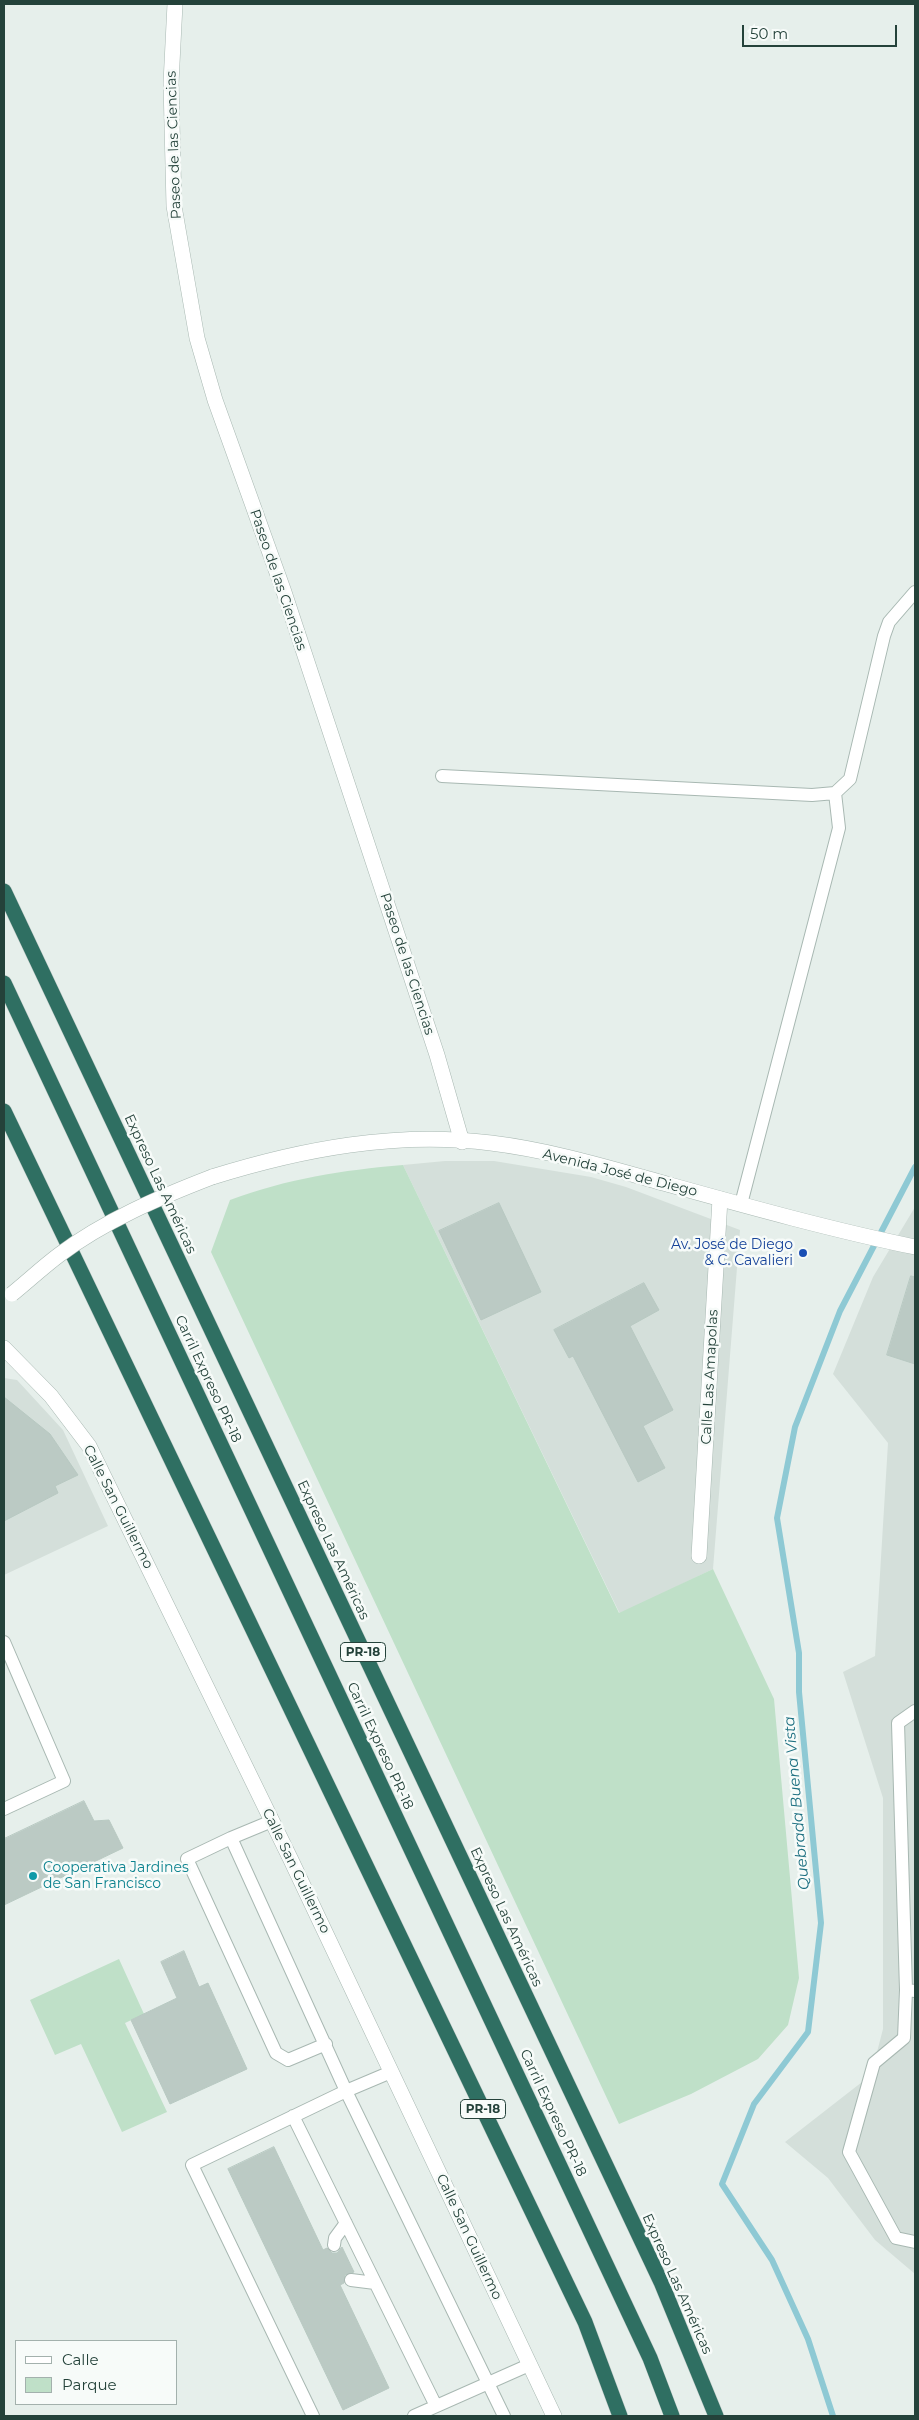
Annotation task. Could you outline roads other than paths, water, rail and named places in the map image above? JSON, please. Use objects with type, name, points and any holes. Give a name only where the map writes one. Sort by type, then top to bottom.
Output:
[{"type":"highway","name":"Expreso Las Américas","points":[[4,891],[660,2282],[716,2416]]},
{"type":"highway","name":"Carril Expreso PR-18","points":[[4,983],[642,2341],[672,2416]]},
{"type":"highway","name":"PR-18","points":[[4,1111],[585,2322],[620,2416]]},
{"type":"street","name":"Paseo de las Ciencias","points":[[174,4],[171,83],[174,206],[197,338],[215,400],[284,592],[434,1045],[462,1142]]},
{"type":"street","name":"Avenida José de Diego","points":[[6,1296],[60,1254],[113,1222],[172,1192],[212,1177],[273,1158],[345,1145],[426,1140],[490,1143],[579,1160],[741,1204],[914,1247]]},
{"type":"street","name":"Calle Las Amapolas","points":[[699,1556],[720,1198]]},
{"type":"street","name":"Calle San Guillermo","points":[[4,1348],[51,1396],[89,1446],[272,1821],[554,2416]]},
{"type":"lane","points":[[442,776],[812,795],[835,793],[850,779],[889,622],[915,592]]},
{"type":"lane","points":[[741,1204],[839,828],[835,793]]},
{"type":"lane","points":[[4,1642],[64,1781],[4,1809]]},
{"type":"lane","points":[[915,1711],[898,1723],[911,1991],[910,2039],[874,2063],[849,2152],[896,2238],[915,2242]]},
{"type":"lane","points":[[272,1821],[186,1859],[276,2053],[288,2060],[326,2044]]},
{"type":"lane","points":[[232,1838],[346,2091],[504,2416]]},
{"type":"lane","points":[[313,2416],[192,2165],[346,2091],[391,2072]]},
{"type":"lane","points":[[294,2116],[436,2406]]},
{"type":"lane","points":[[334,2245],[335,2238],[346,2223]]},
{"type":"lane","points":[[351,2280],[375,2283]]},
{"type":"lane","points":[[414,2416],[529,2365]]},
{"type":"waterway","name":"Quebrada Buena Vista","points":[[833,2416],[808,2339],[772,2260],[722,2184],[754,2104],[808,2032],[821,1923],[799,1692],[799,1653],[777,1518],[795,1427],[840,1311],[915,1167]]},
{"type":"place","name":"Av. José de Diego & C. Cavalieri","points":[[803,1253]]},
{"type":"place","name":"Cooperativa Jardines de San Francisco","points":[[33,1876]]}]
